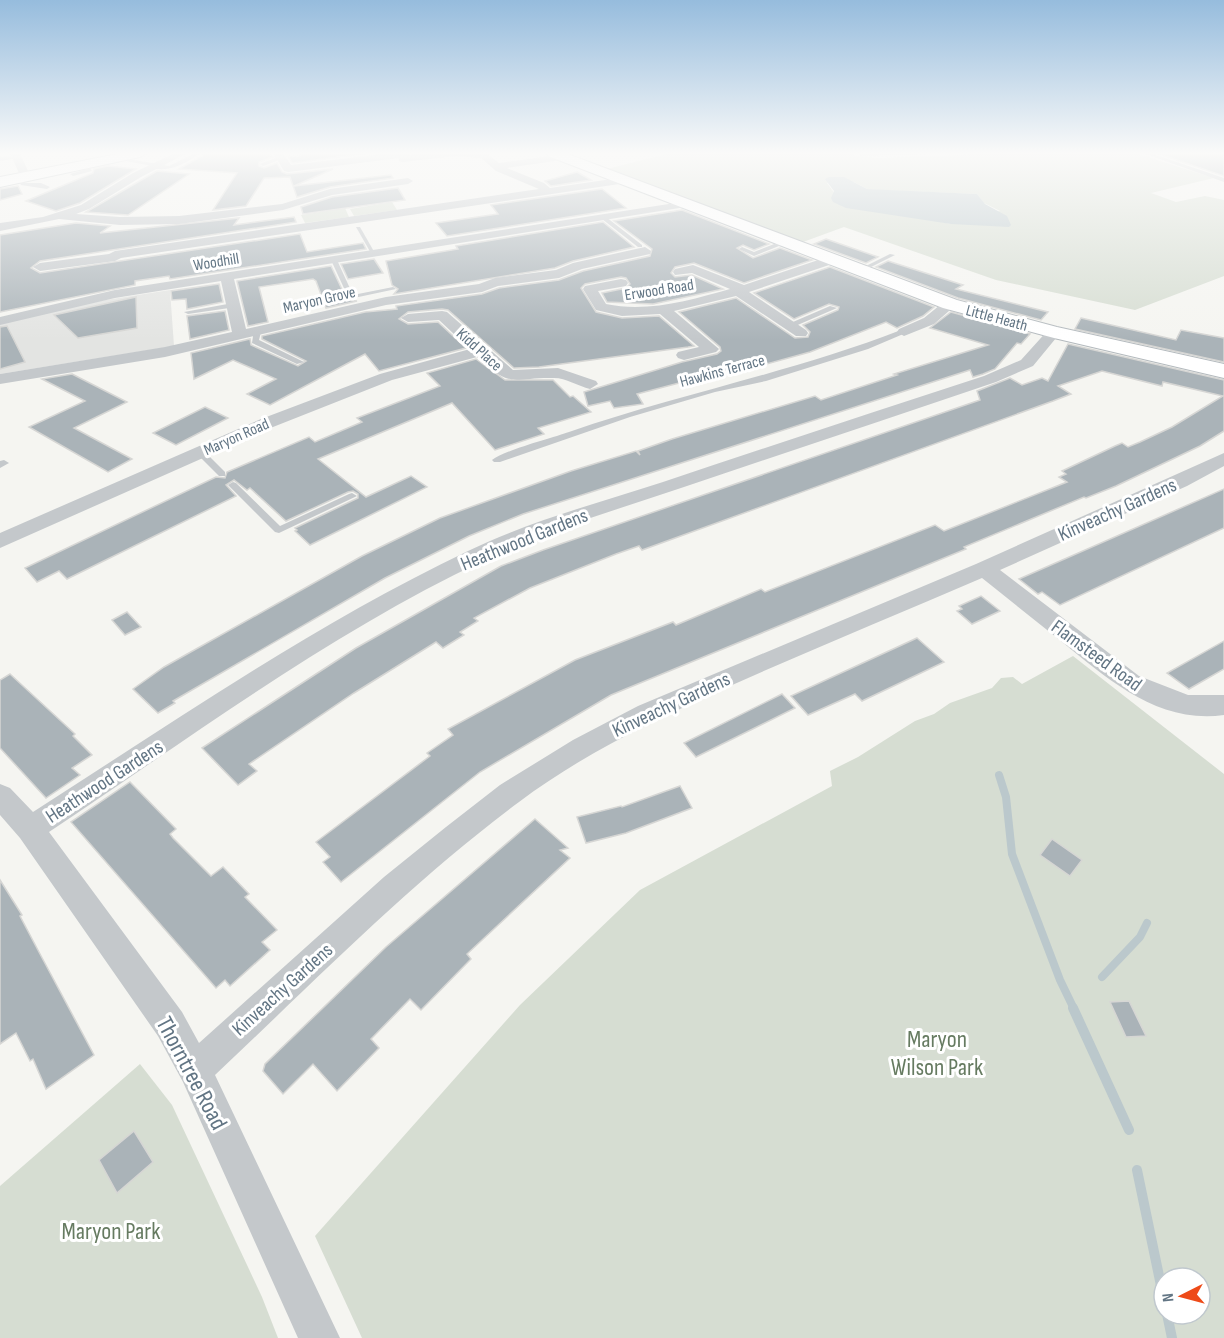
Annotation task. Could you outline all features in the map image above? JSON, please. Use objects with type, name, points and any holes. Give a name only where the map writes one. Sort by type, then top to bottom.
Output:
[{"type":"main road","name":"Little Heath","points":[[719,215],[950,304],[1054,332],[1224,371]]},
{"type":"street","points":[[40,267],[179,220],[215,215]]},
{"type":"street","points":[[0,227],[59,216],[117,242],[316,215]]},
{"type":"street","name":"Woodhill","points":[[0,321],[115,282],[227,276],[619,215]]},
{"type":"street","points":[[115,282],[117,242]]},
{"type":"street","name":"Maryon Grove","points":[[0,379],[129,359],[257,332],[386,301],[482,288],[495,282],[559,273],[642,248]]},
{"type":"street","name":"Erwood Road","points":[[621,283],[590,289],[602,307],[609,311],[640,313],[740,290],[833,259]]},
{"type":"street","points":[[680,272],[693,269],[740,290],[796,329]]},
{"type":"street","points":[[227,276],[240,335]]},
{"type":"street","name":"Hawkins Terrace","points":[[904,332],[929,321],[950,304]]},
{"type":"street","points":[[663,309],[711,349],[684,355]]},
{"type":"street","name":"Kidd Place","points":[[408,318],[442,315],[502,371],[510,375],[558,372],[590,384]]},
{"type":"street","name":"Heathwood Gardens","points":[[30,829],[303,651],[386,603],[477,555],[525,535],[990,379],[1027,363],[1054,332]]},
{"type":"street","name":"Maryon Road","points":[[0,541],[267,423],[361,386],[480,351]]},
{"type":"street","name":"Kinveachy Gardens","points":[[195,1070],[377,903],[456,836],[510,794],[582,747],[647,713],[731,675],[984,569],[1180,482],[1224,459]]},
{"type":"street","name":"Flamsteed Road","points":[[984,569],[1130,683],[1155,696],[1184,704],[1224,705]]},
{"type":"street","name":"Thorntree Road","points":[[0,796],[30,829],[170,1024],[195,1070],[319,1338]]},
{"type":"lane","points":[[604,218],[625,237],[642,248]]},
{"type":"lane","points":[[358,228],[374,254]]},
{"type":"lane","points":[[742,249],[754,254],[782,239]]},
{"type":"lane","points":[[861,270],[892,255]]},
{"type":"lane","points":[[334,260],[351,298],[393,289]]},
{"type":"lane","points":[[188,312],[233,305]]},
{"type":"lane","points":[[796,329],[833,308]]},
{"type":"lane","points":[[257,332],[255,341],[300,362]]},
{"type":"lane","name":"Hawkins Terrace","points":[[496,460],[627,415],[731,385],[763,379],[865,347],[904,332]]},
{"type":"lane","points":[[200,452],[222,474]]},
{"type":"lane","points":[[233,485],[279,530],[352,496]]},
{"type":"shaded area","points":[[895,215],[1006,215],[1011,225],[1009,227],[951,224]]},
{"type":"shaded area","points":[[170,290],[174,346],[0,374],[0,324],[80,304]]},
{"type":"green space","points":[[301,215],[349,217],[305,223]]},
{"type":"green space","points":[[732,215],[910,215],[951,224],[983,215],[1224,215],[1224,276],[1135,310],[996,280],[844,227],[803,242]]},
{"type":"green space","name":"Maryon Wilson Park","points":[[1073,656],[1224,774],[1224,1338],[362,1338],[315,1236],[520,1005],[640,890],[832,786],[830,771],[858,757],[915,721],[934,714],[950,703],[992,688],[1001,678],[1013,677],[1022,684]]},
{"type":"green space","name":"Maryon Park","points":[[140,1064],[172,1105],[262,1297],[278,1338],[0,1338],[0,1186]]},
{"type":"building","points":[[488,215],[578,215],[447,236],[436,223]]},
{"type":"building","points":[[648,215],[696,215],[769,244],[754,250],[743,245],[737,248],[753,258],[780,248],[812,260],[744,283],[694,263],[675,267],[671,273],[675,277],[692,275],[723,289],[653,304],[607,302],[602,293],[626,288],[630,284],[626,278],[585,284],[581,288],[596,312],[622,318],[659,316],[694,346],[539,367],[514,368],[448,310],[442,309],[408,312],[399,319],[408,324],[438,322],[466,348],[379,371],[365,354],[270,405],[247,394],[276,379],[233,360],[194,379],[191,353],[250,339],[251,345],[298,366],[306,361],[262,339],[262,336],[365,312],[397,309],[396,306],[559,280],[583,271],[650,256],[652,249],[614,221]]},
{"type":"building","points":[[294,217],[296,222],[40,261],[31,268],[40,273],[300,234],[307,252],[363,243],[366,249],[170,279],[169,276],[135,281],[135,285],[0,312],[0,235],[76,223],[110,226],[100,233],[239,218],[234,225]]},
{"type":"building","points":[[603,222],[634,247],[573,261],[555,268],[394,294],[398,289],[392,285],[386,261],[458,249],[456,246]]},
{"type":"building","points":[[826,239],[878,257],[866,263],[814,244]]},
{"type":"building","points":[[374,259],[383,273],[348,279],[341,264]]},
{"type":"building","points":[[888,261],[963,285],[956,289],[1048,312],[1041,320],[958,298],[876,267]]},
{"type":"building","points":[[331,266],[347,300],[357,301],[326,308],[316,281],[313,279],[259,287],[268,322],[248,326],[237,281]]},
{"type":"building","points":[[830,267],[934,307],[923,316],[897,328],[886,322],[810,352],[748,369],[744,366],[637,394],[643,404],[614,408],[610,401],[588,406],[584,392],[721,351],[720,347],[679,312],[736,298],[795,338],[808,337],[810,332],[803,325],[838,310],[839,307],[829,304],[794,319],[754,293]]},
{"type":"building","points":[[219,284],[223,302],[187,309],[186,299],[172,300],[171,291]]},
{"type":"building","points":[[136,297],[137,328],[78,338],[54,315]]},
{"type":"building","points":[[225,311],[229,330],[190,339],[187,316]]},
{"type":"building","points":[[951,312],[1030,334],[1021,344],[1017,343],[995,369],[983,374],[973,377],[970,370],[523,514],[469,536],[385,578],[173,701],[175,703],[158,713],[133,689],[164,667],[362,556],[440,518],[571,471],[636,451],[640,455],[638,451],[672,439],[815,396],[821,400],[897,375],[894,374],[988,345],[930,328]]},
{"type":"building","points":[[1081,318],[1176,340],[1181,330],[1224,338],[1224,362],[1075,329]]},
{"type":"building","points":[[7,326],[25,362],[0,369],[0,327]]},
{"type":"building","points":[[1068,344],[1224,380],[1224,431],[1200,446],[1116,486],[1084,497],[964,547],[966,549],[611,695],[480,772],[341,882],[323,862],[330,857],[316,842],[430,756],[427,753],[453,735],[448,729],[575,660],[673,622],[676,625],[761,589],[765,592],[935,525],[944,531],[1067,482],[1059,477],[1066,474],[1062,471],[1122,443],[1128,447],[1140,442],[1172,427],[1223,396],[1163,382],[1162,386],[1102,371],[1058,386],[1071,394],[642,550],[639,546],[616,554],[530,588],[474,618],[478,621],[460,632],[464,635],[443,648],[436,642],[354,693],[249,764],[257,771],[238,785],[202,748],[356,648],[501,566],[980,400],[977,391],[1010,378],[1022,385],[1042,378],[1048,381]]},
{"type":"building","points":[[476,359],[505,380],[553,380],[570,397],[573,396],[591,412],[538,428],[544,434],[495,450],[452,403],[318,459],[366,497],[411,476],[427,487],[310,545],[295,531],[297,530],[295,528],[358,498],[358,494],[353,491],[348,492],[286,521],[250,488],[247,490],[234,480],[226,485],[236,496],[67,579],[59,571],[37,582],[25,568],[216,477],[225,478],[227,472],[309,437],[315,442],[362,422],[357,418],[440,386],[427,373]]},
{"type":"building","points":[[72,374],[127,402],[74,428],[132,459],[108,472],[29,427],[85,401],[42,379]]},
{"type":"building","points":[[205,407],[228,418],[176,445],[153,433]]},
{"type":"building","points":[[1224,489],[1224,528],[1060,605],[1042,592],[1038,594],[1019,579]]},
{"type":"building","points":[[981,596],[1000,611],[972,624],[957,611],[962,609],[959,606]]},
{"type":"building","points":[[127,612],[141,627],[125,635],[112,620]]},
{"type":"building","points":[[917,638],[944,662],[862,701],[855,694],[808,715],[791,696]]},
{"type":"building","points":[[1224,641],[1224,669],[1189,689],[1167,673]]},
{"type":"building","points":[[10,674],[75,734],[73,736],[92,755],[72,768],[80,775],[46,798],[0,748],[0,680]]},
{"type":"building","points":[[782,694],[795,708],[696,757],[684,743]]},
{"type":"building","points":[[130,782],[176,829],[170,834],[173,838],[211,876],[223,867],[249,894],[245,897],[277,930],[262,942],[270,950],[230,986],[225,980],[216,988],[71,822]]},
{"type":"building","points":[[680,786],[692,808],[626,833],[586,843],[577,817],[622,807]]},
{"type":"building","points":[[535,819],[568,848],[560,850],[570,858],[467,954],[471,959],[421,1010],[410,999],[371,1039],[379,1048],[337,1091],[313,1064],[283,1094],[263,1071],[265,1064],[386,947]]},
{"type":"building","points":[[1052,839],[1082,860],[1070,876],[1040,855]]},
{"type":"building","points":[[0,880],[22,915],[20,916],[94,1055],[46,1089],[33,1059],[30,1061],[16,1033],[0,1044]]},
{"type":"building","points":[[1129,1001],[1146,1036],[1126,1037],[1110,1002]]},
{"type":"building","points":[[134,1131],[153,1162],[117,1193],[99,1160]]},
{"type":"waterway","points":[[999,775],[1006,797],[1012,854],[1060,980],[1074,1009]]},
{"type":"waterway","points":[[1102,977],[1140,937],[1147,923]]},
{"type":"waterway","points":[[1073,1008],[1129,1130]]},
{"type":"waterway","points":[[1137,1170],[1157,1266]]},
{"type":"waterway","points":[[1170,1326],[1172,1338]]}]
